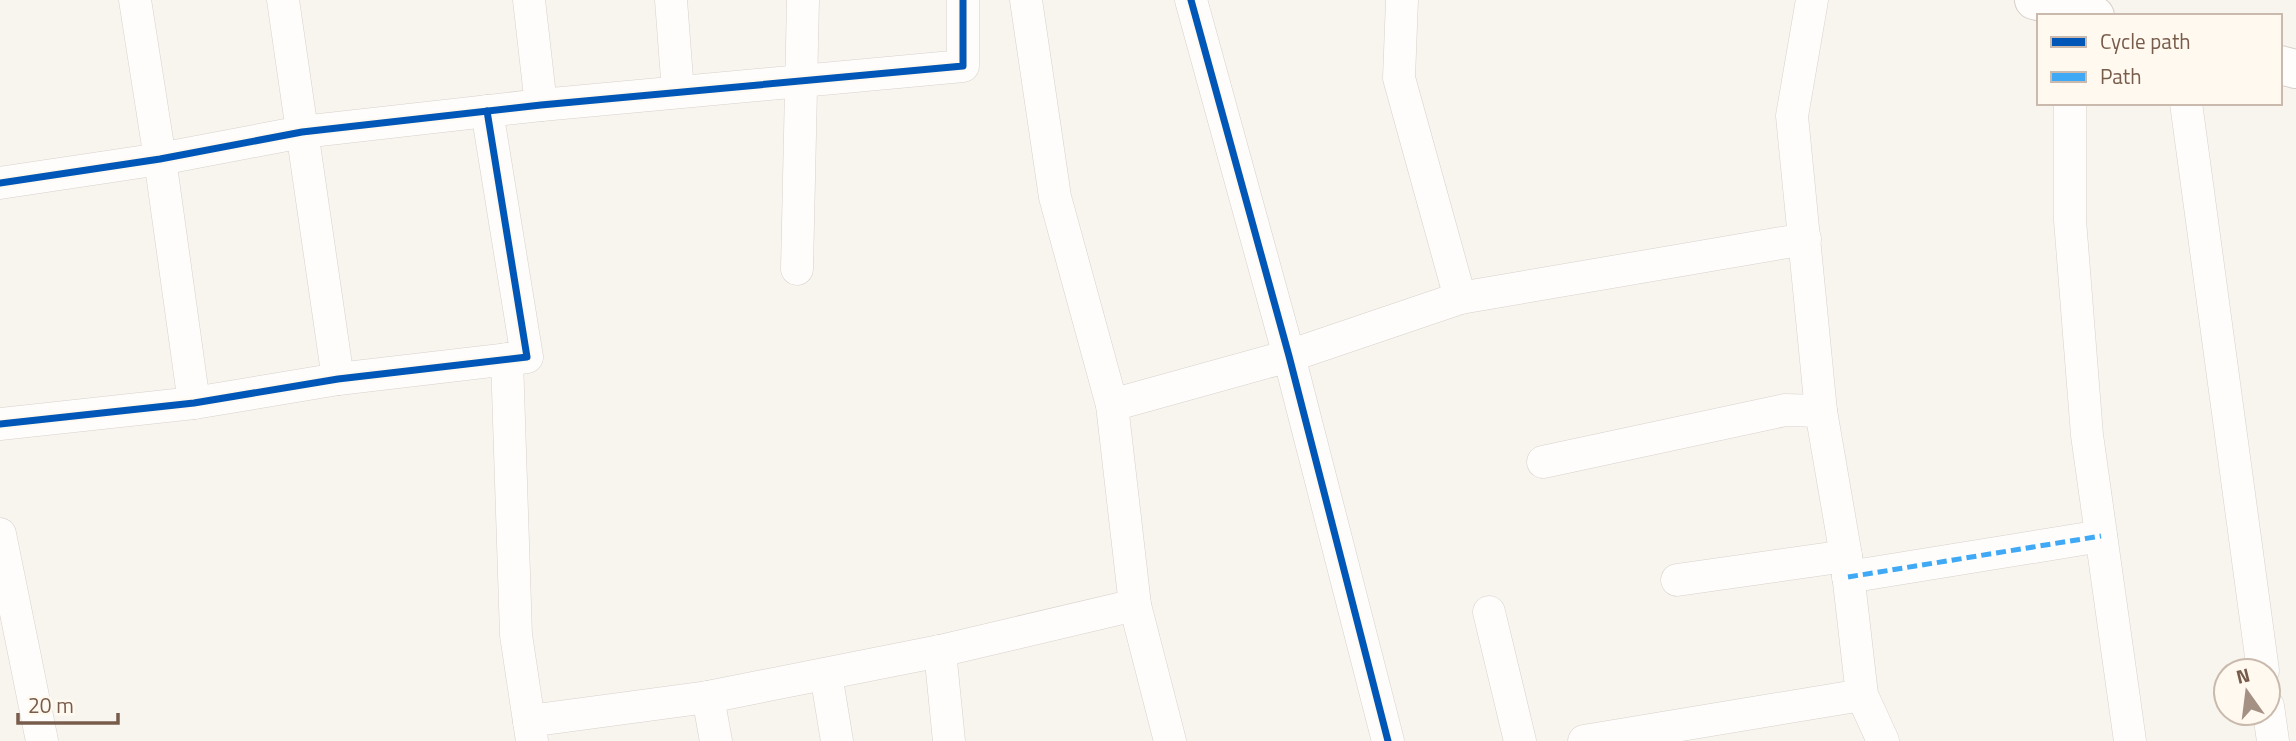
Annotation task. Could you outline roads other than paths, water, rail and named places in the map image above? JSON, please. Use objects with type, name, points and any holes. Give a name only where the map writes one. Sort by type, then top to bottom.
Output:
[{"type":"main road","points":[[2034,0],[2079,14]]},
{"type":"street","points":[[135,0],[194,402]]},
{"type":"street","points":[[283,0],[338,379]]},
{"type":"street","points":[[529,0],[541,105]]},
{"type":"street","points":[[671,0],[678,92]]},
{"type":"street","points":[[797,270],[803,0]]},
{"type":"street","points":[[0,184],[160,159],[302,132],[541,105],[963,66],[963,0]]},
{"type":"street","points":[[1026,0],[1055,197],[1112,405],[1135,606],[1170,741]]},
{"type":"street","points":[[1191,0],[1289,356],[1388,741]]},
{"type":"street","points":[[1402,0],[1399,78],[1461,298]]},
{"type":"street","points":[[1812,0],[1792,117],[1821,411],[1847,566],[1862,695],[1883,741]]},
{"type":"street","points":[[2070,105],[2070,220],[2087,435],[2130,741]]},
{"type":"street","points":[[2186,105],[2261,657]]},
{"type":"street","points":[[0,424],[194,402],[338,379],[527,357],[487,111]]},
{"type":"street","points":[[1112,405],[1289,356],[1461,298],[1805,239]]},
{"type":"street","points":[[507,359],[516,635],[531,731],[940,651],[1135,606]]},
{"type":"street","points":[[1543,462],[1785,410],[1821,411]]},
{"type":"street","points":[[0,534],[42,741]]},
{"type":"street","points":[[1677,580],[1847,566],[2101,536]]},
{"type":"street","points":[[1489,612],[1520,741]]},
{"type":"street","points":[[940,651],[950,741]]},
{"type":"street","points":[[825,674],[837,741]]},
{"type":"street","points":[[1584,741],[1862,695]]},
{"type":"street","points":[[708,697],[716,741]]}]
